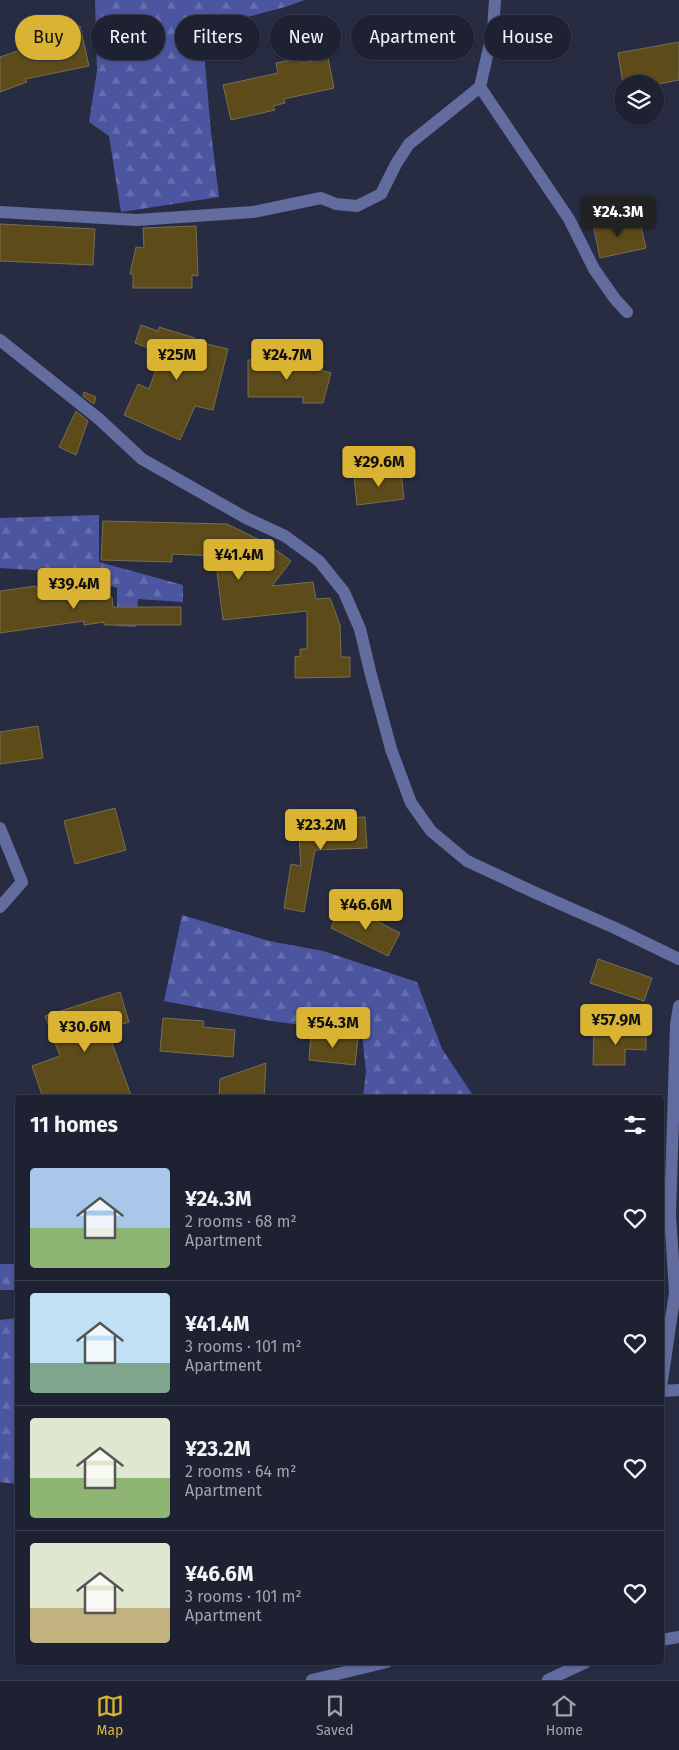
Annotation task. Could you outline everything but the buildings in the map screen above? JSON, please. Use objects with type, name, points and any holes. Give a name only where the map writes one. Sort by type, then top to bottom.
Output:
[{"type":"street","points":[[0,212],[136,220],[253,212],[321,198],[336,204],[357,206],[381,194],[396,164],[409,144],[480,87],[493,30],[495,0]]},
{"type":"street","points":[[480,87],[569,219],[594,269],[614,299],[628,312]]},
{"type":"street","points":[[0,340],[92,413],[142,459],[246,518],[285,536],[319,561],[344,592],[360,629],[392,748],[411,803],[431,831],[467,861],[616,928],[679,959]]},
{"type":"street","points":[[0,828],[22,882],[0,907]]},
{"type":"street","points":[[664,1369],[675,1292],[670,1216],[676,1025],[679,1006]]},
{"type":"street","points":[[664,1390],[679,1390]]},
{"type":"street","points":[[664,1640],[679,1637]]},
{"type":"street","points":[[312,1680],[374,1665]]},
{"type":"street","points":[[548,1680],[580,1665]]},
{"type":"green space","points":[[95,0],[305,0],[255,15],[175,15],[175,60],[205,60],[219,197],[121,212],[109,136],[89,122],[97,71],[97,60],[165,60],[165,15],[95,15]]},
{"type":"green space","points":[[99,515],[99,562],[183,585],[183,602],[138,599],[136,627],[117,626],[117,588],[101,582],[51,571],[0,568],[0,518]]},
{"type":"green space","points":[[182,915],[269,941],[323,951],[417,982],[442,1049],[473,1095],[363,1095],[366,1072],[362,1033],[271,1021],[164,1001]]},
{"type":"green space","points":[[0,1264],[15,1264],[15,1290],[0,1290]]},
{"type":"green space","points":[[15,1318],[15,1484],[0,1482],[0,1320]]}]
